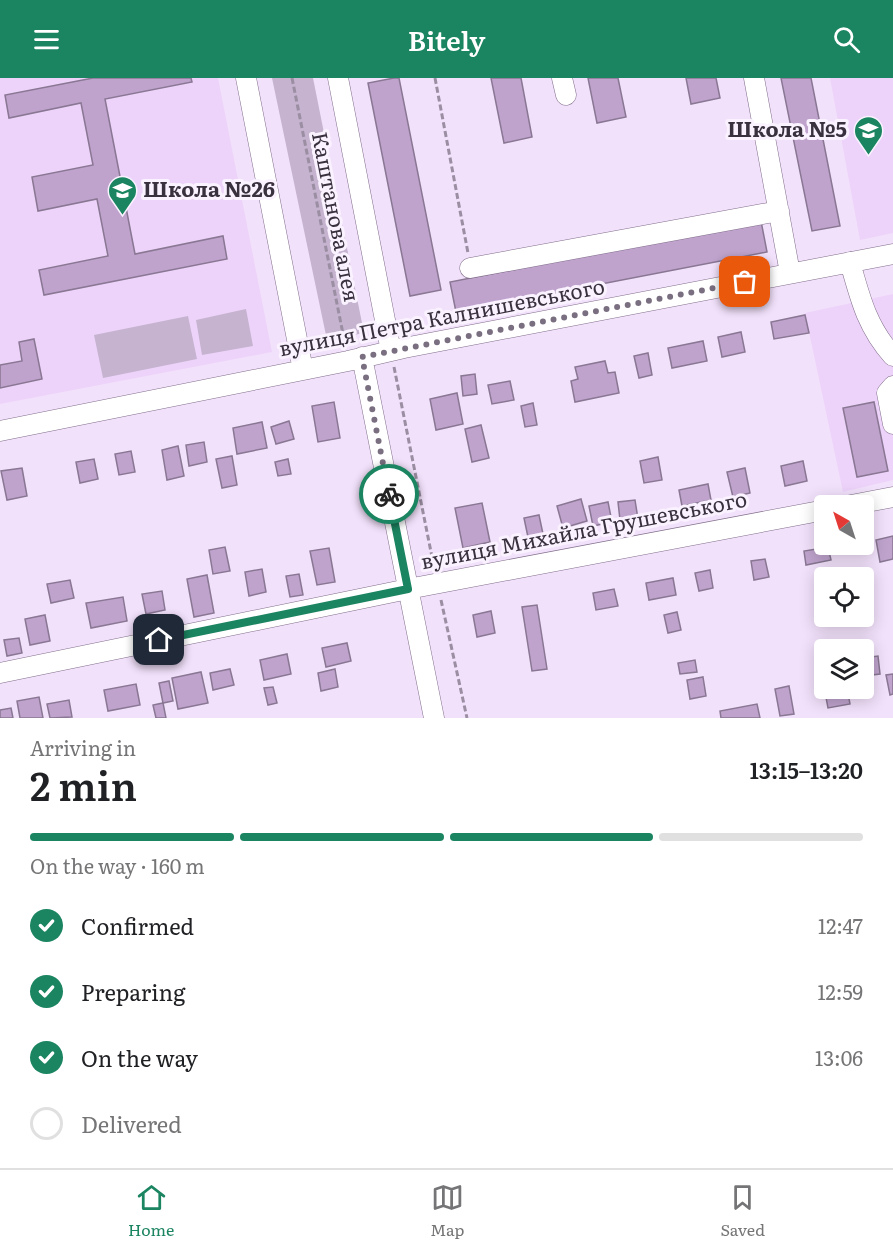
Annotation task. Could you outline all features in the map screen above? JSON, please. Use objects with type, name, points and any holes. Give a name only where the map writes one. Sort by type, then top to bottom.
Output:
[{"type":"street","points":[[246,78],[303,370]]},
{"type":"street","points":[[338,78],[391,351]]},
{"type":"street","points":[[754,78],[790,273]]},
{"type":"street","points":[[470,268],[779,211]]},
{"type":"street","name":"вулиця Петра Калнишевського","points":[[0,431],[391,351],[893,254]]},
{"type":"street","points":[[850,262],[868,321],[893,356]]},
{"type":"street","points":[[355,359],[408,589],[434,718]]},
{"type":"street","points":[[893,386],[887,393],[893,424]]},
{"type":"street","points":[[874,501],[893,497]]},
{"type":"street","name":"вулиця Михайла Грушевського","points":[[0,673],[408,589],[814,512]]},
{"type":"path","name":"Каштанова алея","points":[[292,78],[355,359]]},
{"type":"path","points":[[435,78],[470,268]]},
{"type":"path","points":[[391,351],[467,718]]},
{"type":"shaded area","name":"Школа №26","points":[[0,78],[218,78],[272,352],[0,404]]},
{"type":"shaded area","points":[[272,78],[313,78],[364,333],[327,340]]},
{"type":"shaded area","name":"Школа №5","points":[[830,78],[893,78],[893,233],[860,240]]},
{"type":"shaded area","points":[[893,294],[893,480],[843,492],[805,313]]},
{"type":"shaded area","points":[[246,309],[253,346],[202,355],[196,320]]},
{"type":"shaded area","points":[[188,316],[197,359],[103,378],[94,335]]},
{"type":"building","points":[[93,78],[191,78],[192,82],[105,99],[135,254],[223,236],[227,259],[44,295],[39,270],[108,256],[97,199],[38,211],[32,177],[93,165],[81,103],[9,118],[5,95]]},
{"type":"building","points":[[399,78],[441,290],[410,296],[368,83]]},
{"type":"building","points":[[491,78],[521,78],[532,137],[504,143]]},
{"type":"building","points":[[588,78],[618,78],[626,117],[597,123]]},
{"type":"building","points":[[686,78],[716,78],[720,98],[691,104]]},
{"type":"building","points":[[781,78],[811,78],[840,226],[812,231]]},
{"type":"building","points":[[761,221],[767,252],[456,312],[450,282]]},
{"type":"building","points":[[805,315],[809,333],[774,339],[771,322]]},
{"type":"building","points":[[741,332],[745,352],[722,357],[718,337]]},
{"type":"building","points":[[34,339],[42,379],[0,388],[0,365],[22,361],[19,342]]},
{"type":"building","points":[[703,341],[707,361],[672,368],[668,348]]},
{"type":"building","points":[[648,353],[652,375],[639,378],[634,356]]},
{"type":"building","points":[[605,361],[608,373],[615,372],[619,393],[575,402],[571,381],[578,379],[575,367]]},
{"type":"building","points":[[475,374],[477,394],[463,396],[461,376]]},
{"type":"building","points":[[510,381],[514,400],[492,404],[488,385]]},
{"type":"building","points":[[457,393],[463,424],[436,430],[430,399]]},
{"type":"building","points":[[334,402],[340,438],[318,442],[312,406]]},
{"type":"building","points":[[874,402],[888,471],[857,477],[843,408]]},
{"type":"building","points":[[533,403],[537,425],[525,427],[521,406]]},
{"type":"building","points":[[289,421],[294,439],[276,444],[271,427]]},
{"type":"building","points":[[262,422],[267,448],[237,454],[233,428]]},
{"type":"building","points":[[481,425],[489,458],[472,462],[465,429]]},
{"type":"building","points":[[204,442],[207,462],[189,466],[186,445]]},
{"type":"building","points":[[178,446],[184,476],[167,480],[162,450]]},
{"type":"building","points":[[131,451],[135,472],[119,475],[115,454]]},
{"type":"building","points":[[232,456],[237,485],[222,488],[216,459]]},
{"type":"building","points":[[658,457],[662,480],[644,483],[640,461]]},
{"type":"building","points":[[94,459],[98,479],[80,483],[76,462]]},
{"type":"building","points":[[288,459],[291,474],[278,476],[275,462]]},
{"type":"building","points":[[803,461],[807,481],[785,486],[781,466]]},
{"type":"building","points":[[22,468],[27,496],[7,500],[1,471]]},
{"type":"building","points":[[745,468],[750,493],[733,497],[727,472]]},
{"type":"building","points":[[708,484],[711,500],[682,506],[679,490]]},
{"type":"building","points":[[581,499],[587,521],[563,528],[557,506]]},
{"type":"building","points":[[635,500],[638,519],[620,520],[618,502]]},
{"type":"building","points":[[608,502],[612,522],[593,526],[589,506]]},
{"type":"building","points":[[482,503],[490,542],[463,548],[455,508]]},
{"type":"building","points":[[539,515],[543,534],[528,537],[524,518]]},
{"type":"building","points":[[893,536],[893,559],[880,562],[876,540]]},
{"type":"building","points":[[225,547],[230,571],[213,574],[209,550]]},
{"type":"building","points":[[329,548],[335,582],[317,585],[310,551]]},
{"type":"building","points":[[814,549],[814,555],[830,555],[831,560],[806,565],[804,551]]},
{"type":"building","points":[[765,559],[769,577],[754,580],[751,561]]},
{"type":"building","points":[[262,569],[266,592],[249,596],[245,572]]},
{"type":"building","points":[[710,570],[713,588],[699,591],[695,573]]},
{"type":"building","points":[[299,574],[303,595],[290,597],[286,576]]},
{"type":"building","points":[[207,575],[214,613],[194,617],[187,579]]},
{"type":"building","points":[[673,578],[676,595],[649,600],[646,583]]},
{"type":"building","points":[[70,580],[74,598],[51,603],[47,584]]},
{"type":"building","points":[[614,589],[618,606],[596,610],[593,593]]},
{"type":"building","points":[[162,591],[165,610],[146,614],[142,594]]},
{"type":"building","points":[[123,597],[127,621],[91,628],[86,603]]},
{"type":"building","points":[[537,605],[547,669],[532,671],[522,607]]},
{"type":"building","points":[[491,611],[495,633],[477,637],[473,615]]},
{"type":"building","points":[[677,612],[681,630],[668,633],[664,615]]},
{"type":"building","points":[[45,615],[50,641],[30,645],[25,619]]},
{"type":"building","points":[[19,638],[22,653],[7,656],[4,640]]},
{"type":"building","points":[[347,643],[351,661],[326,667],[322,648]]},
{"type":"building","points":[[287,654],[291,674],[264,680],[260,660]]},
{"type":"building","points":[[878,656],[880,674],[874,675],[874,657]]},
{"type":"building","points":[[695,660],[697,672],[680,674],[678,663]]},
{"type":"building","points":[[230,669],[234,685],[213,690],[210,673]]},
{"type":"building","points":[[335,669],[338,687],[321,691],[318,673]]},
{"type":"building","points":[[201,672],[208,703],[178,709],[172,678]]},
{"type":"building","points":[[893,674],[893,694],[890,695],[886,675]]},
{"type":"building","points":[[703,677],[706,696],[690,699],[687,680]]},
{"type":"building","points":[[169,681],[173,701],[163,703],[159,683]]},
{"type":"building","points":[[136,684],[140,705],[108,711],[104,690]]},
{"type":"building","points":[[789,686],[794,714],[780,716],[775,689]]},
{"type":"building","points":[[273,687],[277,703],[268,705],[264,688]]},
{"type":"building","points":[[39,697],[43,718],[20,718],[17,701]]},
{"type":"building","points":[[826,699],[849,699],[850,704],[828,708]]},
{"type":"building","points":[[69,700],[72,717],[50,718],[47,704]]},
{"type":"building","points":[[163,703],[166,718],[156,718],[153,705]]},
{"type":"building","points":[[757,704],[760,718],[721,718],[720,711]]},
{"type":"building","points":[[11,708],[13,718],[0,718],[0,710]]},
{"type":"way so far","points":[[389,494],[362,357],[745,282]]},
{"type":"place","name":"Школа №5","points":[[868,156]]},
{"type":"place","name":"Школа №26","points":[[122,216]]},
{"type":"route","points":[[159,640],[408,589],[389,494]]}]
